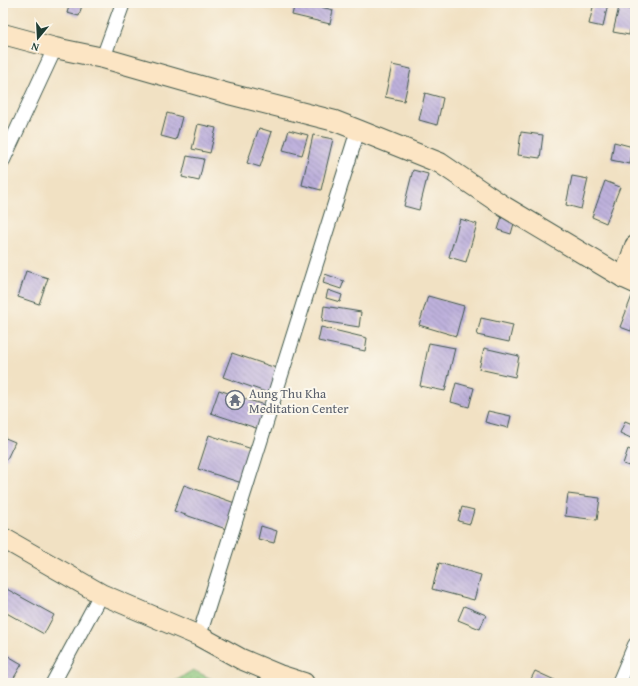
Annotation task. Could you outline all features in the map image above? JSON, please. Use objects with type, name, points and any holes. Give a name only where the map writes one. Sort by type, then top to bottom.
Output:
[{"type":"street","points":[[103,58],[123,3]]},
{"type":"street","points":[[3,34],[55,48],[103,58],[229,94],[336,122],[358,130],[440,163],[505,206],[630,280],[635,246]]},
{"type":"street","points":[[3,160],[55,48]]},
{"type":"street","points":[[199,636],[358,130]]},
{"type":"street","points":[[3,538],[101,594],[199,636],[241,659],[279,675],[304,683]]},
{"type":"street","points":[[53,683],[101,594]]},
{"type":"street","points":[[619,683],[635,645]]},
{"type":"green space","points":[[193,670],[220,683],[172,683]]},
{"type":"building","points":[[70,3],[82,5],[79,16],[67,13]]},
{"type":"building","points":[[295,3],[305,3],[333,10],[330,24],[292,15]]},
{"type":"building","points":[[594,3],[608,3],[603,27],[589,24]]},
{"type":"building","points":[[619,7],[634,10],[629,35],[613,32]]},
{"type":"building","points":[[392,65],[411,69],[404,101],[385,97]]},
{"type":"building","points":[[425,93],[443,98],[437,125],[419,120]]},
{"type":"building","points":[[167,113],[182,117],[176,140],[161,136]]},
{"type":"building","points":[[198,124],[216,128],[210,153],[192,149]]},
{"type":"building","points":[[259,128],[272,132],[260,167],[247,163]]},
{"type":"building","points":[[289,130],[308,135],[302,155],[283,150]]},
{"type":"building","points":[[521,132],[543,135],[540,158],[518,155]]},
{"type":"building","points":[[313,135],[333,139],[321,190],[302,185]]},
{"type":"building","points":[[614,142],[633,147],[630,164],[611,160]]},
{"type":"building","points":[[187,156],[204,159],[199,181],[182,177]]},
{"type":"building","points":[[413,170],[428,174],[419,210],[404,206]]},
{"type":"building","points":[[572,176],[588,179],[581,209],[566,205]]},
{"type":"building","points":[[605,181],[620,187],[606,223],[592,217]]},
{"type":"building","points":[[502,216],[515,220],[511,234],[498,230]]},
{"type":"building","points":[[460,219],[477,224],[466,262],[449,257]]},
{"type":"building","points":[[26,271],[48,278],[39,304],[18,297]]},
{"type":"building","points":[[325,274],[344,281],[341,289],[323,283]]},
{"type":"building","points":[[328,290],[342,295],[340,302],[326,298]]},
{"type":"building","points":[[428,296],[464,306],[456,336],[419,325]]},
{"type":"building","points":[[632,296],[635,297],[635,322],[631,331],[620,327]]},
{"type":"building","points":[[324,306],[361,312],[359,327],[322,321]]},
{"type":"building","points":[[481,318],[513,325],[509,342],[477,335]]},
{"type":"building","points":[[321,327],[367,338],[365,351],[318,341]]},
{"type":"building","points":[[429,343],[455,348],[445,391],[420,386]]},
{"type":"building","points":[[484,348],[519,356],[515,377],[479,369]]},
{"type":"building","points":[[232,353],[279,369],[271,394],[223,377]]},
{"type":"building","points":[[456,383],[474,388],[469,407],[451,402]]},
{"type":"building","points":[[219,390],[267,406],[259,429],[211,413]]},
{"type":"building","points":[[488,411],[511,416],[508,428],[485,422]]},
{"type":"building","points":[[625,421],[635,425],[635,440],[620,433]]},
{"type":"building","points":[[209,435],[252,449],[242,483],[198,469]]},
{"type":"building","points":[[3,437],[15,442],[7,459],[3,458]]},
{"type":"building","points":[[628,449],[635,452],[635,468],[623,464]]},
{"type":"building","points":[[184,485],[235,503],[226,529],[174,511]]},
{"type":"building","points":[[568,494],[600,498],[597,520],[565,516]]},
{"type":"building","points":[[462,507],[474,510],[470,524],[458,521]]},
{"type":"building","points":[[261,526],[277,531],[274,543],[258,539]]},
{"type":"building","points":[[439,563],[481,575],[474,600],[432,589]]},
{"type":"building","points":[[3,587],[54,615],[44,634],[3,611]]},
{"type":"building","points":[[464,606],[486,615],[480,629],[458,620]]},
{"type":"building","points":[[3,653],[22,664],[12,681],[3,677]]},
{"type":"building","points":[[535,671],[561,683],[529,683]]},
{"type":"place","name":"Aung Thu Kha Meditation Center","points":[[235,400]]}]
